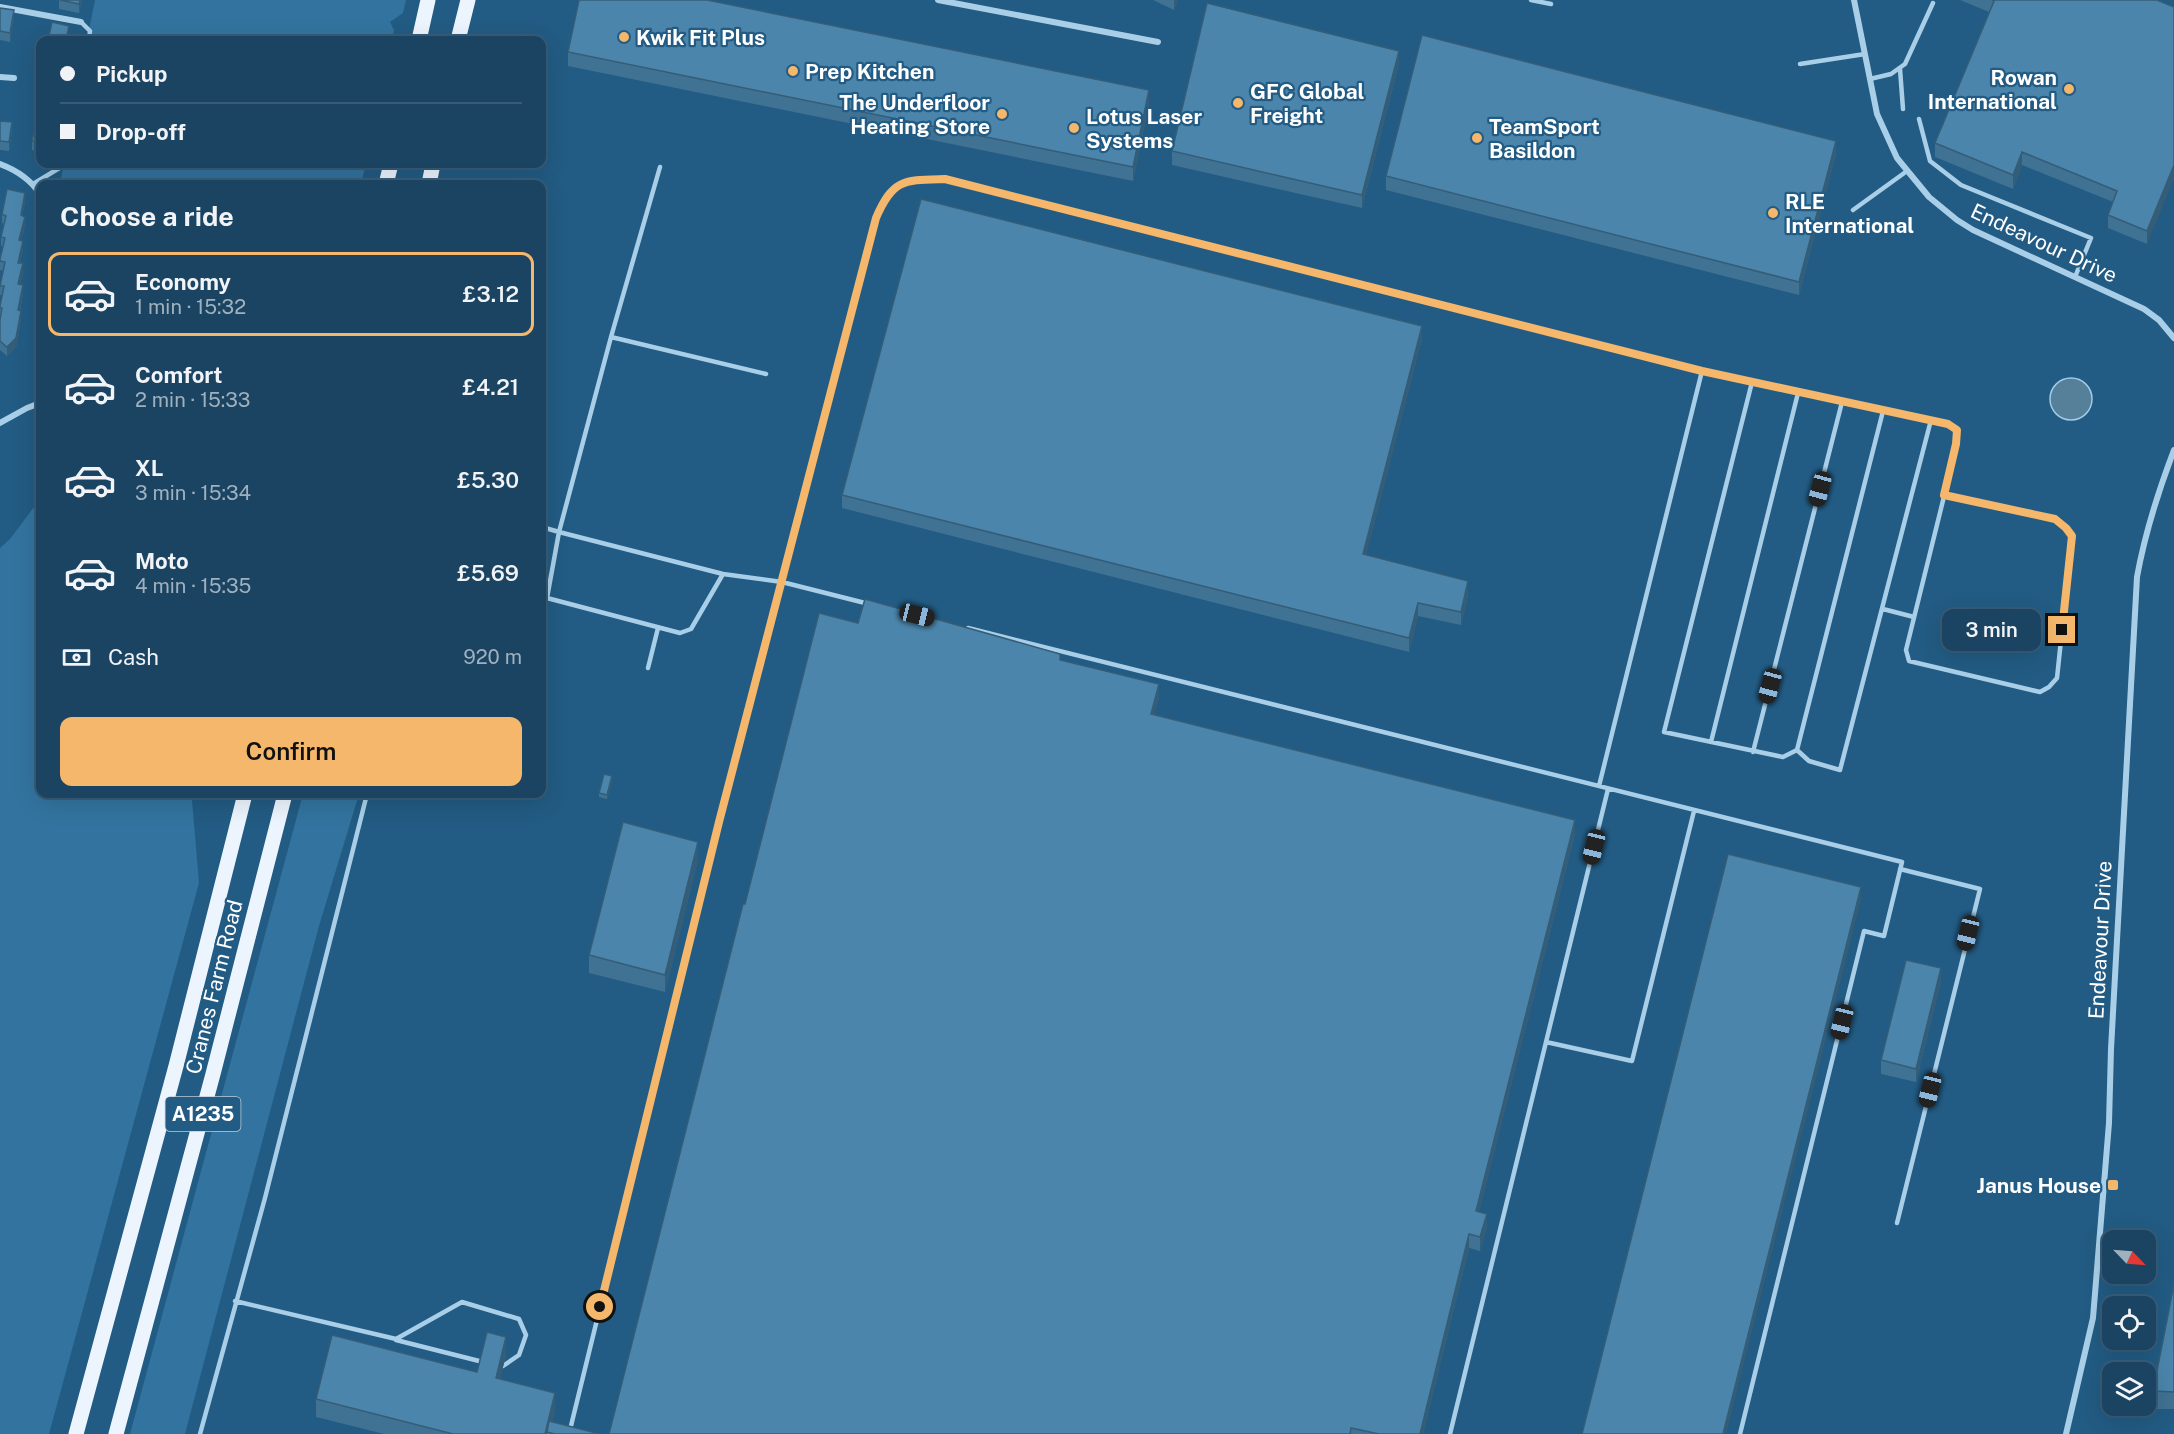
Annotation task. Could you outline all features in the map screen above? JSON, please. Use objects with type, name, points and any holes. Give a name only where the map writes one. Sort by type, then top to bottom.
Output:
[{"type":"main road","points":[[420,36],[428,0]]},
{"type":"main road","points":[[459,36],[468,0]]},
{"type":"main road","name":"Cranes Farm Road","points":[[76,1434],[176,1066],[244,798]]},
{"type":"main road","name":"Cranes Farm Road","points":[[116,1434],[213,1074],[284,798]]},
{"type":"street","points":[[938,0],[1158,42]]},
{"type":"street","name":"Endeavour Drive","points":[[1854,0],[1877,114],[1897,158],[1929,197],[1957,220],[1981,234],[2144,309],[2159,320],[2174,338]]},
{"type":"street","points":[[0,7],[81,21]]},
{"type":"street","points":[[0,76],[14,78]]},
{"type":"street","points":[[0,164],[8,167],[36,188]]},
{"type":"street","points":[[0,423],[36,405]]},
{"type":"street","name":"Endeavour Drive","points":[[2066,1434],[2093,1318],[2100,1252],[2109,1123],[2112,1025],[2137,577],[2150,517],[2174,450]]},
{"type":"lane","points":[[1531,0],[1551,4]]},
{"type":"lane","points":[[1870,79],[1900,69],[1905,64],[1933,3]]},
{"type":"lane","points":[[81,21],[90,32],[90,36]]},
{"type":"lane","points":[[1800,64],[1865,54]]},
{"type":"lane","points":[[1900,69],[1903,109]]},
{"type":"lane","points":[[1919,119],[1930,161],[1961,185],[2091,238],[2075,277]]},
{"type":"lane","points":[[660,167],[611,337],[559,532],[548,598],[680,633],[691,629],[723,574]]},
{"type":"lane","points":[[40,180],[59,168]]},
{"type":"lane","points":[[1853,210],[1907,171]]},
{"type":"lane","points":[[569,1434],[719,822],[876,218],[891,189],[912,179],[945,179],[1702,371],[1948,424],[1957,430],[1956,444],[1906,650],[1909,661],[2040,692],[2049,687],[2057,678],[2072,536],[2055,519],[1944,495]]},
{"type":"lane","points":[[611,337],[766,374]]},
{"type":"lane","points":[[1599,786],[1702,371]]},
{"type":"lane","points":[[1752,382],[1664,732],[1753,752],[1783,757],[1797,750],[1883,411]]},
{"type":"lane","points":[[1711,742],[1798,393]]},
{"type":"lane","points":[[1753,752],[1842,402]]},
{"type":"lane","points":[[1797,750],[1809,761],[1840,770],[1931,420]]},
{"type":"lane","points":[[546,528],[723,574],[782,582],[875,605]]},
{"type":"lane","points":[[1883,609],[1914,617]]},
{"type":"lane","points":[[648,668],[658,628]]},
{"type":"lane","points":[[967,628],[1902,862],[1884,936],[1864,931],[1740,1434]]},
{"type":"lane","points":[[1450,1434],[1608,789]]},
{"type":"lane","points":[[202,1434],[235,1301],[265,1198],[366,798]]},
{"type":"lane","points":[[1546,1042],[1632,1061],[1694,811]]},
{"type":"lane","points":[[1897,1223],[1980,889],[1900,869]]},
{"type":"lane","points":[[235,1301],[483,1362]]},
{"type":"lane","points":[[396,1340],[462,1302],[519,1319],[526,1335],[519,1355],[503,1366]]},
{"type":"shaded area","points":[[95,0],[406,0],[403,13],[390,22],[394,30],[393,36],[88,36]]},
{"type":"shaded area","points":[[63,168],[365,168],[362,180],[61,180]]},
{"type":"shaded area","points":[[2071,378],[2086,384],[2092,399],[2086,414],[2071,420],[2056,414],[2050,399],[2056,384]]},
{"type":"shaded area","points":[[36,504],[36,798],[193,798],[199,883],[49,1434],[0,1434],[0,548],[10,539]]},
{"type":"shaded area","points":[[302,798],[358,798],[319,926],[185,1434],[130,1434]]},
{"type":"building","points":[[60,0],[80,0],[79,4]]},
{"type":"building","points":[[579,0],[707,0],[1149,90],[1133,167],[568,52]]},
{"type":"building","name":"Rowan International","points":[[1992,0],[2157,0],[2174,7],[2174,165],[2147,231],[2108,215],[2117,191],[2022,152],[2013,175],[1935,143],[1994,1]]},
{"type":"building","points":[[1207,3],[1399,51],[1362,195],[1172,151]]},
{"type":"building","points":[[0,8],[14,10],[10,33],[0,31]]},
{"type":"building","points":[[52,22],[69,26],[67,36],[49,36]]},
{"type":"building","points":[[1422,35],[1836,141],[1799,282],[1386,176]]},
{"type":"building","points":[[0,121],[12,122],[9,142],[0,141]]},
{"type":"building","points":[[36,121],[36,142],[32,141]]},
{"type":"building","points":[[7,189],[25,193],[21,215],[25,217],[19,240],[23,241],[18,263],[23,263],[18,284],[23,285],[18,310],[21,311],[16,338],[7,347],[0,341],[2,308],[0,306],[4,286],[0,286],[5,262],[0,259],[5,238],[1,237],[6,216],[2,214]]},
{"type":"building","points":[[921,199],[1422,326],[1363,554],[1468,581],[1461,612],[1418,603],[1409,638],[842,495]]},
{"type":"building","points":[[865,599],[1060,654],[1060,660],[1159,684],[1151,714],[1575,820],[1476,1211],[1487,1214],[1480,1237],[1469,1234],[1420,1434],[1379,1434],[1351,1428],[1350,1434],[609,1434],[819,613],[858,623]]},
{"type":"building","points":[[604,774],[612,776],[607,795],[599,793]]},
{"type":"building","points":[[623,822],[698,842],[665,975],[589,955]]},
{"type":"building","points":[[1728,854],[1861,887],[1723,1434],[1582,1434]]},
{"type":"building","points":[[1906,960],[1941,968],[1916,1069],[1881,1060]]},
{"type":"building","points":[[2174,1284],[2174,1392],[2156,1391],[2156,1376]]},
{"type":"building","points":[[487,1332],[506,1337],[496,1378],[555,1393],[545,1434],[453,1434],[316,1399],[332,1335],[477,1372]]},
{"type":"building","points":[[549,1421],[600,1434],[547,1432]]},
{"type":"place","name":"Kwik Fit Plus","points":[[624,37]]},
{"type":"place","name":"Prep Kitchen","points":[[793,71]]},
{"type":"place","name":"Rowan International","points":[[2069,89]]},
{"type":"place","name":"GFC Global Freight","points":[[1238,103]]},
{"type":"place","name":"The Underfloor Heating Store","points":[[1002,114]]},
{"type":"place","name":"Lotus Laser Systems","points":[[1074,128]]},
{"type":"place","name":"TeamSport Basildon","points":[[1477,138]]},
{"type":"place","name":"RLE International","points":[[1773,213]]},
{"type":"place","name":"Janus House","points":[[2113,1185]]},
{"type":"route","points":[[600,1307],[719,822],[876,218],[891,189],[912,179],[945,179],[1702,371],[1948,424],[1957,430],[1944,495],[2055,519],[2072,536],[2062,630]]}]
